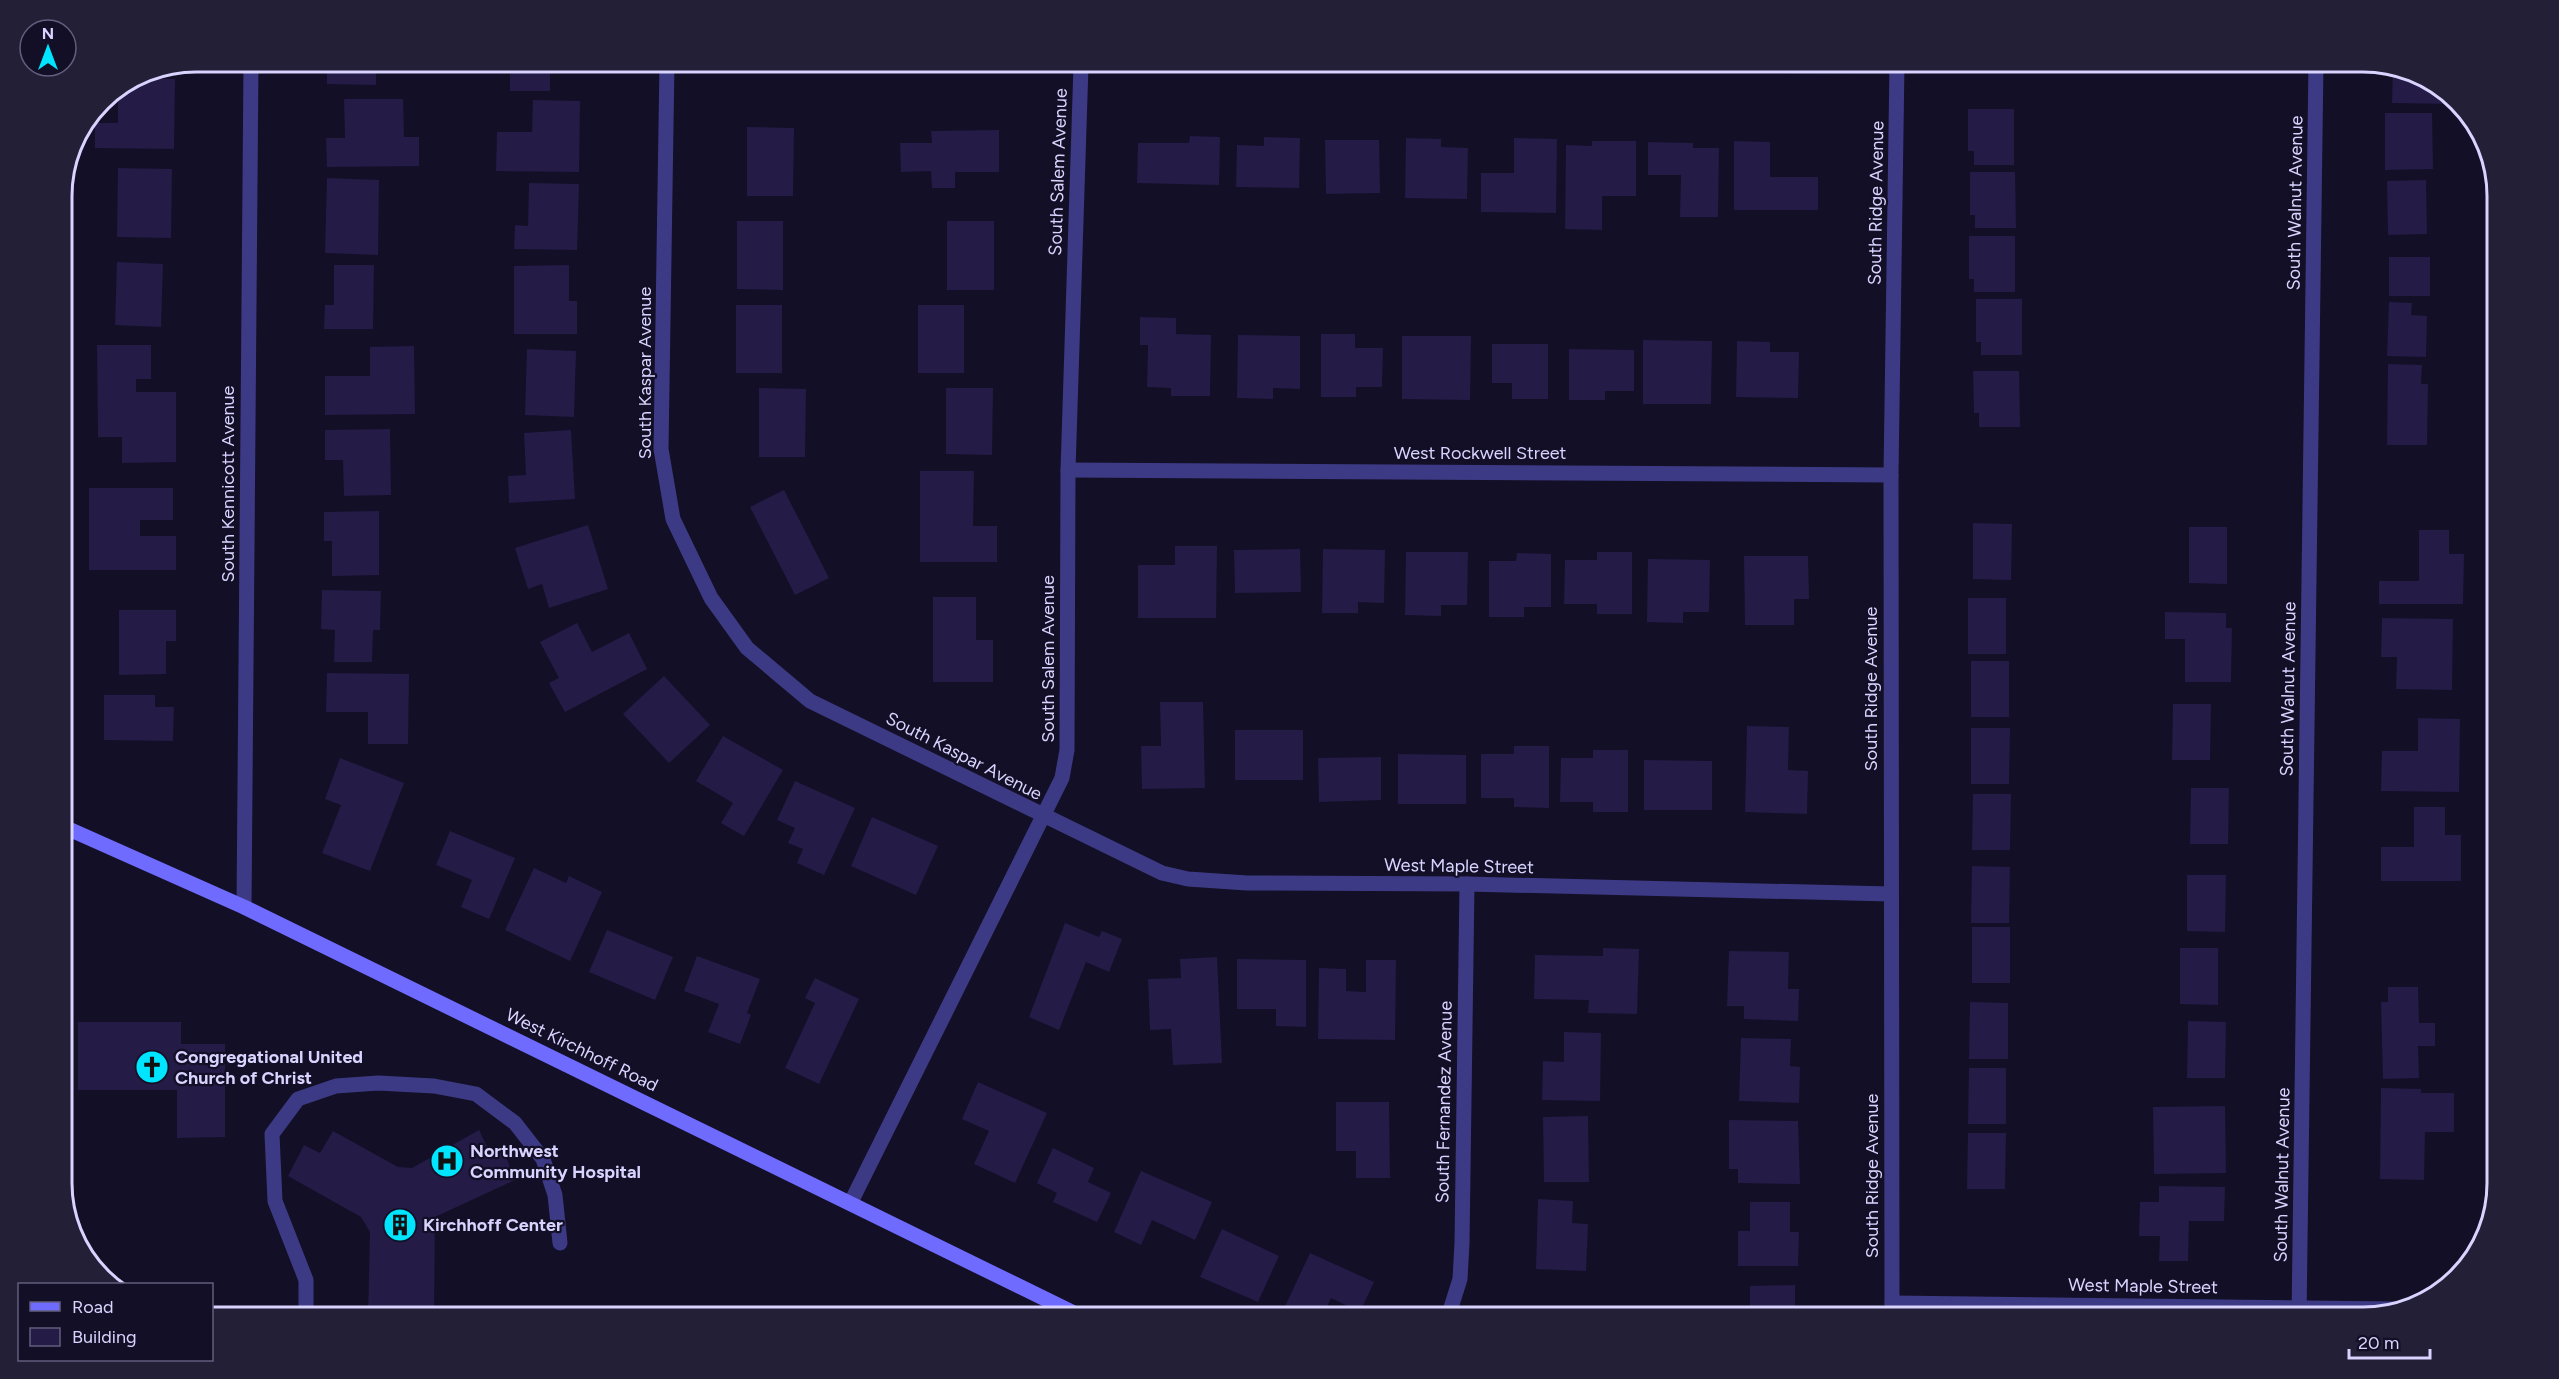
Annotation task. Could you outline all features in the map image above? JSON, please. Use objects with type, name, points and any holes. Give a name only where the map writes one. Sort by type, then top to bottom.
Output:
[{"type":"main road","name":"West Kirchhoff Road","points":[[72,830],[244,907],[1062,1307]]},
{"type":"street","name":"South Kennicott Avenue","points":[[244,907],[251,72]]},
{"type":"street","name":"South Kaspar Avenue","points":[[667,72],[661,449],[673,519],[711,598],[747,648],[810,701],[1041,816]]},
{"type":"street","name":"South Salem Avenue","points":[[851,1202],[1041,816],[1062,778],[1067,750],[1068,470],[1081,72]]},
{"type":"street","name":"South Ridge Avenue","points":[[1892,1307],[1891,475],[1897,72]]},
{"type":"street","name":"South Walnut Avenue","points":[[2299,1307],[2316,72]]},
{"type":"street","name":"West Rockwell Street","points":[[1068,470],[1891,475]]},
{"type":"street","name":"West Maple Street","points":[[1041,816],[1162,873],[1188,879],[1247,884],[1467,884],[1891,894]]},
{"type":"street","name":"South Fernandez Avenue","points":[[1451,1307],[1460,1279],[1462,1243],[1467,884]]},
{"type":"street","points":[[306,1307],[306,1280],[275,1201],[272,1134],[298,1100],[336,1086],[378,1083],[434,1086],[476,1094],[515,1123],[543,1159],[555,1195],[560,1243]]},
{"type":"building","points":[[327,72],[376,72],[376,85],[327,84]]},
{"type":"building","points":[[510,72],[550,72],[550,91],[510,91]]},
{"type":"building","points":[[2393,76],[2418,85],[2446,104],[2392,103]]},
{"type":"building","points":[[156,79],[175,79],[174,149],[95,148],[96,123],[118,123],[118,100],[141,85]]},
{"type":"building","points":[[344,99],[403,99],[404,137],[419,137],[419,166],[327,167],[326,138],[345,138]]},
{"type":"building","points":[[533,100],[580,101],[579,172],[496,171],[497,132],[532,132]]},
{"type":"building","points":[[1968,109],[2014,109],[2014,165],[1974,165],[1974,151],[1968,151]]},
{"type":"building","points":[[2385,113],[2432,113],[2433,169],[2385,170]]},
{"type":"building","points":[[747,127],[794,128],[793,196],[747,196]]},
{"type":"building","points":[[999,130],[999,172],[955,172],[955,188],[932,188],[931,171],[901,172],[900,143],[932,143],[931,131]]},
{"type":"building","points":[[1190,136],[1220,137],[1219,185],[1137,183],[1138,143],[1189,143]]},
{"type":"building","points":[[1264,137],[1300,138],[1299,188],[1236,187],[1237,145],[1264,146]]},
{"type":"building","points":[[1406,138],[1441,139],[1441,147],[1468,148],[1467,199],[1405,198]]},
{"type":"building","points":[[1514,138],[1557,139],[1556,213],[1481,212],[1481,173],[1514,173]]},
{"type":"building","points":[[1325,140],[1379,140],[1380,193],[1326,194]]},
{"type":"building","points":[[1592,141],[1636,141],[1636,196],[1602,196],[1602,230],[1565,229],[1566,145],[1592,146]]},
{"type":"building","points":[[1734,141],[1770,142],[1770,177],[1818,177],[1818,210],[1734,210]]},
{"type":"building","points":[[1648,142],[1693,143],[1693,148],[1719,148],[1718,217],[1680,217],[1681,175],[1648,175]]},
{"type":"building","points":[[118,168],[172,169],[171,238],[117,237]]},
{"type":"building","points":[[1970,172],[2015,172],[2016,228],[1975,228],[1975,215],[1970,215]]},
{"type":"building","points":[[327,178],[379,180],[378,255],[325,253]]},
{"type":"building","points":[[2426,180],[2427,234],[2388,235],[2387,181]]},
{"type":"building","points":[[529,183],[579,184],[577,250],[514,249],[515,225],[528,226]]},
{"type":"building","points":[[737,221],[783,221],[783,290],[737,289]]},
{"type":"building","points":[[947,221],[994,221],[994,290],[947,290]]},
{"type":"building","points":[[1969,236],[2015,236],[2015,292],[1974,292],[1974,279],[1969,279]]},
{"type":"building","points":[[2389,257],[2430,257],[2430,296],[2389,296]]},
{"type":"building","points":[[117,262],[163,264],[161,327],[115,325]]},
{"type":"building","points":[[334,265],[374,265],[373,329],[324,329],[325,305],[334,305]]},
{"type":"building","points":[[569,265],[569,301],[577,301],[577,334],[514,334],[514,266]]},
{"type":"building","points":[[1976,299],[2022,299],[2022,355],[1981,355],[1981,342],[1976,342]]},
{"type":"building","points":[[2389,302],[2412,303],[2411,315],[2427,316],[2426,357],[2387,356]]},
{"type":"building","points":[[736,305],[782,305],[782,373],[736,373]]},
{"type":"building","points":[[918,305],[964,305],[964,373],[918,373]]},
{"type":"building","points":[[1140,317],[1176,318],[1176,334],[1211,335],[1210,396],[1171,396],[1171,388],[1147,387],[1148,345],[1140,345]]},
{"type":"building","points":[[1321,334],[1355,334],[1355,348],[1383,348],[1382,387],[1356,387],[1356,397],[1321,397]]},
{"type":"building","points":[[1238,335],[1300,336],[1300,389],[1273,388],[1273,399],[1237,398]]},
{"type":"building","points":[[1402,336],[1471,336],[1470,400],[1402,399]]},
{"type":"building","points":[[1643,340],[1712,341],[1711,404],[1643,404]]},
{"type":"building","points":[[1737,341],[1770,342],[1770,352],[1799,352],[1798,398],[1736,397]]},
{"type":"building","points":[[1492,344],[1548,344],[1548,399],[1512,399],[1512,383],[1492,383]]},
{"type":"building","points":[[97,345],[151,345],[151,379],[136,379],[136,392],[176,392],[176,462],[122,463],[122,437],[98,437]]},
{"type":"building","points":[[414,346],[415,414],[325,415],[325,376],[370,376],[370,347]]},
{"type":"building","points":[[527,349],[576,351],[574,417],[525,415]]},
{"type":"building","points":[[1569,349],[1634,350],[1634,391],[1605,391],[1605,400],[1569,400]]},
{"type":"building","points":[[2388,364],[2422,365],[2421,384],[2428,384],[2427,445],[2387,445]]},
{"type":"building","points":[[1973,371],[2019,371],[2020,427],[1979,427],[1979,413],[1974,413]]},
{"type":"building","points":[[759,388],[806,389],[805,457],[759,457]]},
{"type":"building","points":[[946,388],[993,388],[992,455],[946,454]]},
{"type":"building","points":[[390,429],[391,495],[344,496],[343,460],[325,460],[325,430]]},
{"type":"building","points":[[571,430],[575,499],[509,503],[508,476],[526,475],[524,433]]},
{"type":"building","points":[[920,471],[974,471],[973,526],[997,526],[997,562],[920,562]]},
{"type":"building","points":[[89,488],[173,488],[173,520],[140,520],[140,536],[176,536],[176,570],[89,570]]},
{"type":"building","points":[[784,490],[829,578],[795,595],[750,507]]},
{"type":"building","points":[[379,511],[379,575],[332,576],[332,541],[324,541],[324,512]]},
{"type":"building","points":[[1973,523],[2012,524],[2011,580],[1973,579]]},
{"type":"building","points":[[588,525],[608,589],[549,608],[542,584],[528,589],[515,548]]},
{"type":"building","points":[[2189,527],[2227,527],[2227,584],[2189,583]]},
{"type":"building","points":[[2419,530],[2449,530],[2449,554],[2464,554],[2463,604],[2379,604],[2379,581],[2419,581]]},
{"type":"building","points":[[1175,546],[1217,546],[1216,618],[1138,618],[1138,565],[1175,565]]},
{"type":"building","points":[[1300,549],[1301,592],[1235,593],[1234,550]]},
{"type":"building","points":[[1323,549],[1385,550],[1384,603],[1358,602],[1358,613],[1322,613]]},
{"type":"building","points":[[1406,552],[1468,552],[1467,605],[1441,605],[1441,616],[1405,615]]},
{"type":"building","points":[[1597,552],[1632,552],[1632,614],[1597,614],[1597,604],[1564,604],[1565,560],[1597,560]]},
{"type":"building","points":[[1517,553],[1551,554],[1551,607],[1524,607],[1524,617],[1489,617],[1489,561],[1516,561]]},
{"type":"building","points":[[1744,556],[1808,556],[1809,599],[1794,599],[1794,625],[1745,625]]},
{"type":"building","points":[[1648,559],[1710,560],[1709,612],[1683,612],[1683,623],[1647,622]]},
{"type":"building","points":[[322,590],[381,591],[380,630],[373,630],[372,662],[334,662],[335,630],[321,629]]},
{"type":"building","points":[[933,597],[976,597],[976,640],[993,640],[993,682],[933,682]]},
{"type":"building","points":[[1968,598],[2006,598],[2006,654],[1968,654]]},
{"type":"building","points":[[119,610],[176,610],[176,641],[166,641],[166,674],[119,675]]},
{"type":"building","points":[[2165,612],[2226,613],[2226,628],[2232,628],[2231,682],[2185,682],[2185,639],[2165,639]]},
{"type":"building","points":[[2382,618],[2453,619],[2452,690],[2396,689],[2397,657],[2381,657]]},
{"type":"building","points":[[577,623],[592,652],[629,633],[647,669],[565,712],[549,683],[559,678],[540,642]]},
{"type":"building","points":[[1971,661],[2009,661],[2009,717],[1971,717]]},
{"type":"building","points":[[327,673],[409,674],[408,744],[368,744],[368,712],[326,712]]},
{"type":"building","points":[[664,676],[710,725],[669,763],[623,714]]},
{"type":"building","points":[[104,695],[155,695],[155,707],[174,707],[173,741],[104,740]]},
{"type":"building","points":[[1160,702],[1203,702],[1205,788],[1142,789],[1141,746],[1161,746]]},
{"type":"building","points":[[2173,704],[2211,704],[2210,760],[2172,760]]},
{"type":"building","points":[[2418,718],[2460,719],[2459,792],[2381,791],[2382,751],[2418,751]]},
{"type":"building","points":[[1747,726],[1789,727],[1788,770],[1808,771],[1807,814],[1745,812]]},
{"type":"building","points":[[1971,728],[2010,728],[2009,784],[1971,784]]},
{"type":"building","points":[[1235,730],[1303,730],[1303,780],[1235,780]]},
{"type":"building","points":[[723,736],[783,770],[744,836],[721,823],[733,803],[696,781]]},
{"type":"building","points":[[1514,746],[1549,746],[1549,808],[1514,807],[1514,798],[1481,798],[1481,754],[1514,754]]},
{"type":"building","points":[[1593,750],[1628,750],[1628,812],[1593,812],[1593,802],[1560,802],[1561,758],[1593,758]]},
{"type":"building","points":[[1398,754],[1466,755],[1466,804],[1398,804]]},
{"type":"building","points":[[1381,757],[1381,800],[1319,802],[1318,758]]},
{"type":"building","points":[[340,758],[404,783],[370,871],[322,853],[341,805],[325,799]]},
{"type":"building","points":[[1644,760],[1712,761],[1712,810],[1644,810]]},
{"type":"building","points":[[795,781],[855,808],[824,875],[797,863],[803,849],[788,843],[795,828],[777,820]]},
{"type":"building","points":[[2191,788],[2229,788],[2228,844],[2190,844]]},
{"type":"building","points":[[1973,794],[2011,794],[2010,850],[1972,850]]},
{"type":"building","points":[[2414,807],[2445,807],[2445,835],[2461,835],[2461,881],[2381,881],[2381,847],[2414,847]]},
{"type":"building","points":[[872,817],[938,846],[916,895],[851,866]]},
{"type":"building","points":[[450,831],[515,858],[489,919],[461,907],[472,880],[436,865]]},
{"type":"building","points":[[1972,866],[2010,867],[2009,923],[1971,923]]},
{"type":"building","points":[[534,868],[566,883],[569,876],[602,892],[570,961],[505,930]]},
{"type":"building","points":[[2187,875],[2226,875],[2225,932],[2187,931]]},
{"type":"building","points":[[1065,923],[1099,937],[1102,931],[1122,939],[1109,972],[1086,962],[1059,1030],[1029,1017]]},
{"type":"building","points":[[1972,927],[2010,927],[2010,983],[1972,983]]},
{"type":"building","points":[[607,930],[673,957],[655,1000],[589,972]]},
{"type":"building","points":[[1603,948],[1639,949],[1637,1014],[1588,1013],[1589,1000],[1534,999],[1535,955],[1603,956]]},
{"type":"building","points":[[2180,948],[2218,948],[2218,1005],[2180,1004]]},
{"type":"building","points":[[1729,951],[1789,952],[1788,989],[1799,989],[1798,1021],[1744,1019],[1744,1006],[1727,1006]]},
{"type":"building","points":[[697,956],[760,979],[747,1013],[751,1015],[740,1044],[708,1032],[719,1004],[684,991]]},
{"type":"building","points":[[1217,957],[1222,1063],[1173,1065],[1171,1029],[1150,1030],[1148,979],[1181,978],[1180,959]]},
{"type":"building","points":[[1237,959],[1306,960],[1306,1027],[1276,1026],[1276,1009],[1237,1009]]},
{"type":"building","points":[[1366,960],[1396,960],[1395,1040],[1318,1039],[1319,968],[1346,969],[1346,991],[1366,992]]},
{"type":"building","points":[[815,978],[859,999],[819,1084],[785,1068],[815,1003],[805,998]]},
{"type":"building","points":[[2388,987],[2418,987],[2419,1023],[2435,1023],[2435,1046],[2418,1046],[2419,1078],[2383,1079],[2381,1002],[2388,1002]]},
{"type":"building","points":[[1970,1002],[2008,1003],[2008,1059],[1969,1059]]},
{"type":"building","points":[[2188,1021],[2226,1022],[2225,1078],[2187,1078]]},
{"type":"building","name":"Congregational United Church of Christ","points":[[78,1022],[181,1022],[181,1044],[225,1044],[225,1137],[177,1138],[177,1090],[78,1090]]},
{"type":"building","points":[[1564,1032],[1601,1033],[1600,1101],[1542,1100],[1543,1061],[1564,1062]]},
{"type":"building","points":[[1741,1038],[1791,1039],[1790,1066],[1800,1067],[1799,1103],[1739,1101]]},
{"type":"building","points":[[1969,1068],[2006,1068],[2006,1124],[1968,1124]]},
{"type":"building","points":[[978,1082],[1047,1113],[1015,1183],[974,1164],[989,1131],[962,1119]]},
{"type":"building","points":[[2381,1088],[2421,1089],[2421,1093],[2454,1093],[2454,1132],[2425,1132],[2424,1180],[2380,1179]]},
{"type":"building","points":[[1336,1102],[1389,1102],[1390,1178],[1356,1178],[1356,1151],[1336,1151]]},
{"type":"building","points":[[2225,1106],[2226,1173],[2154,1174],[2153,1107]]},
{"type":"building","points":[[1588,1116],[1589,1182],[1544,1182],[1543,1117]]},
{"type":"building","points":[[1729,1120],[1798,1121],[1800,1184],[1738,1183],[1738,1169],[1729,1169]]},
{"type":"building","name":"Kirchhoff Center","points":[[479,1130],[491,1155],[503,1149],[515,1180],[435,1217],[434,1307],[368,1307],[370,1232],[361,1217],[288,1176],[304,1145],[320,1153],[333,1131],[398,1167],[412,1168]]},
{"type":"building","points":[[1968,1133],[2006,1133],[2005,1189],[1967,1189]]},
{"type":"building","points":[[1053,1148],[1094,1168],[1088,1182],[1111,1193],[1097,1222],[1053,1202],[1057,1193],[1037,1183]]},
{"type":"building","points":[[1141,1171],[1212,1202],[1195,1240],[1152,1220],[1141,1245],[1114,1232]]},
{"type":"building","points":[[2159,1186],[2225,1187],[2224,1221],[2189,1221],[2188,1261],[2159,1261],[2160,1236],[2139,1236],[2140,1202],[2159,1202]]},
{"type":"building","points":[[1538,1199],[1573,1201],[1572,1223],[1588,1224],[1586,1271],[1536,1269]]},
{"type":"building","points":[[1750,1202],[1790,1202],[1790,1232],[1799,1232],[1798,1266],[1738,1266],[1738,1231],[1750,1231]]},
{"type":"building","points":[[1222,1229],[1279,1256],[1258,1302],[1200,1277]]},
{"type":"building","points":[[1310,1253],[1374,1282],[1362,1307],[1350,1307],[1331,1298],[1327,1307],[1285,1307]]},
{"type":"building","points":[[1795,1285],[1795,1307],[1750,1307],[1750,1286]]},
{"type":"place","name":"Congregational United Church of Christ","points":[[152,1067]]},
{"type":"place","name":"Northwest Community Hospital","points":[[447,1161]]},
{"type":"place","name":"Kirchhoff Center","points":[[400,1225]]}]
